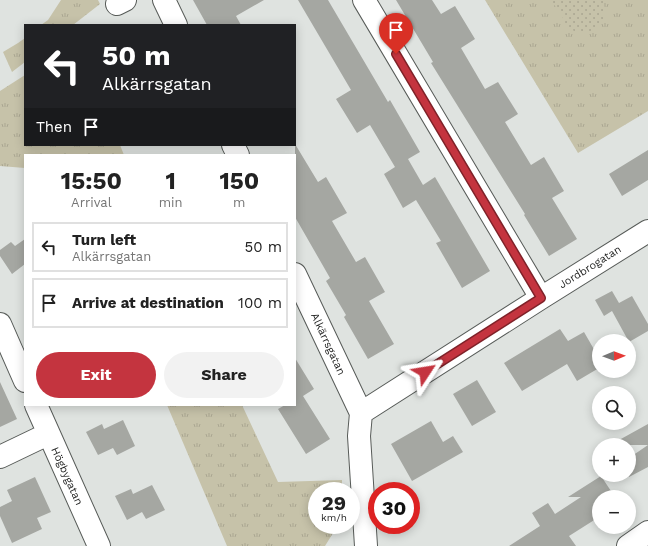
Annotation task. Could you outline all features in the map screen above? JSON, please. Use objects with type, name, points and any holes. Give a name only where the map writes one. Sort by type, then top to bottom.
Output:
[{"type":"street","points":[[164,0],[176,24]]},
{"type":"street","points":[[364,0],[541,298]]},
{"type":"street","name":"Jordbrogatan","points":[[361,413],[648,231]]},
{"type":"street","name":"Alkärrsgatan","points":[[296,276],[361,413]]},
{"type":"street","points":[[0,324],[24,379]]},
{"type":"street","name":"Högbygatan","points":[[36,406],[99,546]]},
{"type":"street","points":[[361,413],[359,436],[366,546]]},
{"type":"street","points":[[0,457],[48,434]]},
{"type":"street","points":[[628,546],[648,532]]},
{"type":"green space","points":[[61,0],[98,0],[100,4],[74,24],[42,24],[48,20]]},
{"type":"green space","points":[[485,0],[648,0],[648,111],[578,153]]},
{"type":"green space","points":[[550,0],[603,0],[605,11],[604,18],[602,23],[594,30],[589,32],[573,31],[566,25],[561,12],[554,5],[550,5]]},
{"type":"green space","points":[[24,39],[24,63],[12,72],[3,52]]},
{"type":"green space","points":[[24,76],[24,146],[120,146],[124,154],[24,154],[24,168],[0,166],[0,91]]},
{"type":"green space","points":[[167,406],[242,406],[278,482],[342,480],[342,482],[308,482],[308,534],[332,534],[325,546],[227,546]]},
{"type":"building","points":[[193,0],[264,0],[236,16],[240,24],[206,24]]},
{"type":"building","points":[[298,0],[328,0],[388,102],[390,100],[420,152],[408,159],[423,185],[435,177],[490,271],[462,288],[436,243],[441,241],[416,200],[403,208],[384,174],[395,167],[370,125],[357,133],[336,99],[351,90]]},
{"type":"building","points":[[396,0],[432,0],[441,14],[455,6],[475,39],[461,48],[485,89],[498,82],[518,114],[505,122],[531,165],[544,157],[564,191],[552,198],[577,239],[549,256],[524,215],[525,214],[431,63],[433,62]]},
{"type":"building","points":[[296,146],[318,182],[326,177],[347,213],[332,221],[356,262],[365,257],[385,292],[369,301],[394,344],[368,359],[344,317],[346,315],[326,281],[330,278],[296,219]]},
{"type":"building","points":[[648,150],[648,180],[622,196],[609,174]]},
{"type":"building","points":[[24,240],[24,265],[12,274],[0,256],[0,250],[11,242],[15,246]]},
{"type":"building","points":[[612,291],[619,303],[632,296],[648,324],[648,331],[636,338],[636,334],[625,334],[612,311],[604,316],[595,300]]},
{"type":"building","points":[[560,329],[568,341],[584,332],[592,346],[592,372],[577,381],[567,364],[522,391],[504,363]]},
{"type":"building","points":[[296,360],[314,389],[303,396],[330,439],[306,454],[278,409],[283,406],[296,406]]},
{"type":"building","points":[[477,380],[496,412],[472,426],[453,394]]},
{"type":"building","points":[[0,382],[17,419],[0,427]]},
{"type":"building","points":[[123,420],[135,446],[117,455],[113,448],[98,455],[86,432],[102,424],[104,429]]},
{"type":"building","points":[[431,421],[443,442],[453,436],[463,452],[412,481],[391,444]]},
{"type":"building","points":[[648,424],[648,445],[636,445],[636,438],[623,438]]},
{"type":"building","points":[[648,445],[648,467],[636,473],[636,453]]},
{"type":"building","points":[[35,477],[51,512],[37,518],[42,529],[12,543],[0,516],[0,507],[12,501],[7,490]]},
{"type":"building","points":[[592,482],[605,482],[610,490],[592,490],[592,521],[569,536],[576,546],[509,546],[540,526],[532,513],[548,503],[555,514],[581,497],[568,497]]},
{"type":"building","points":[[152,485],[165,510],[146,519],[142,512],[127,520],[115,496],[131,489],[133,494]]},
{"type":"route","points":[[396,54],[541,298],[425,372]]}]
